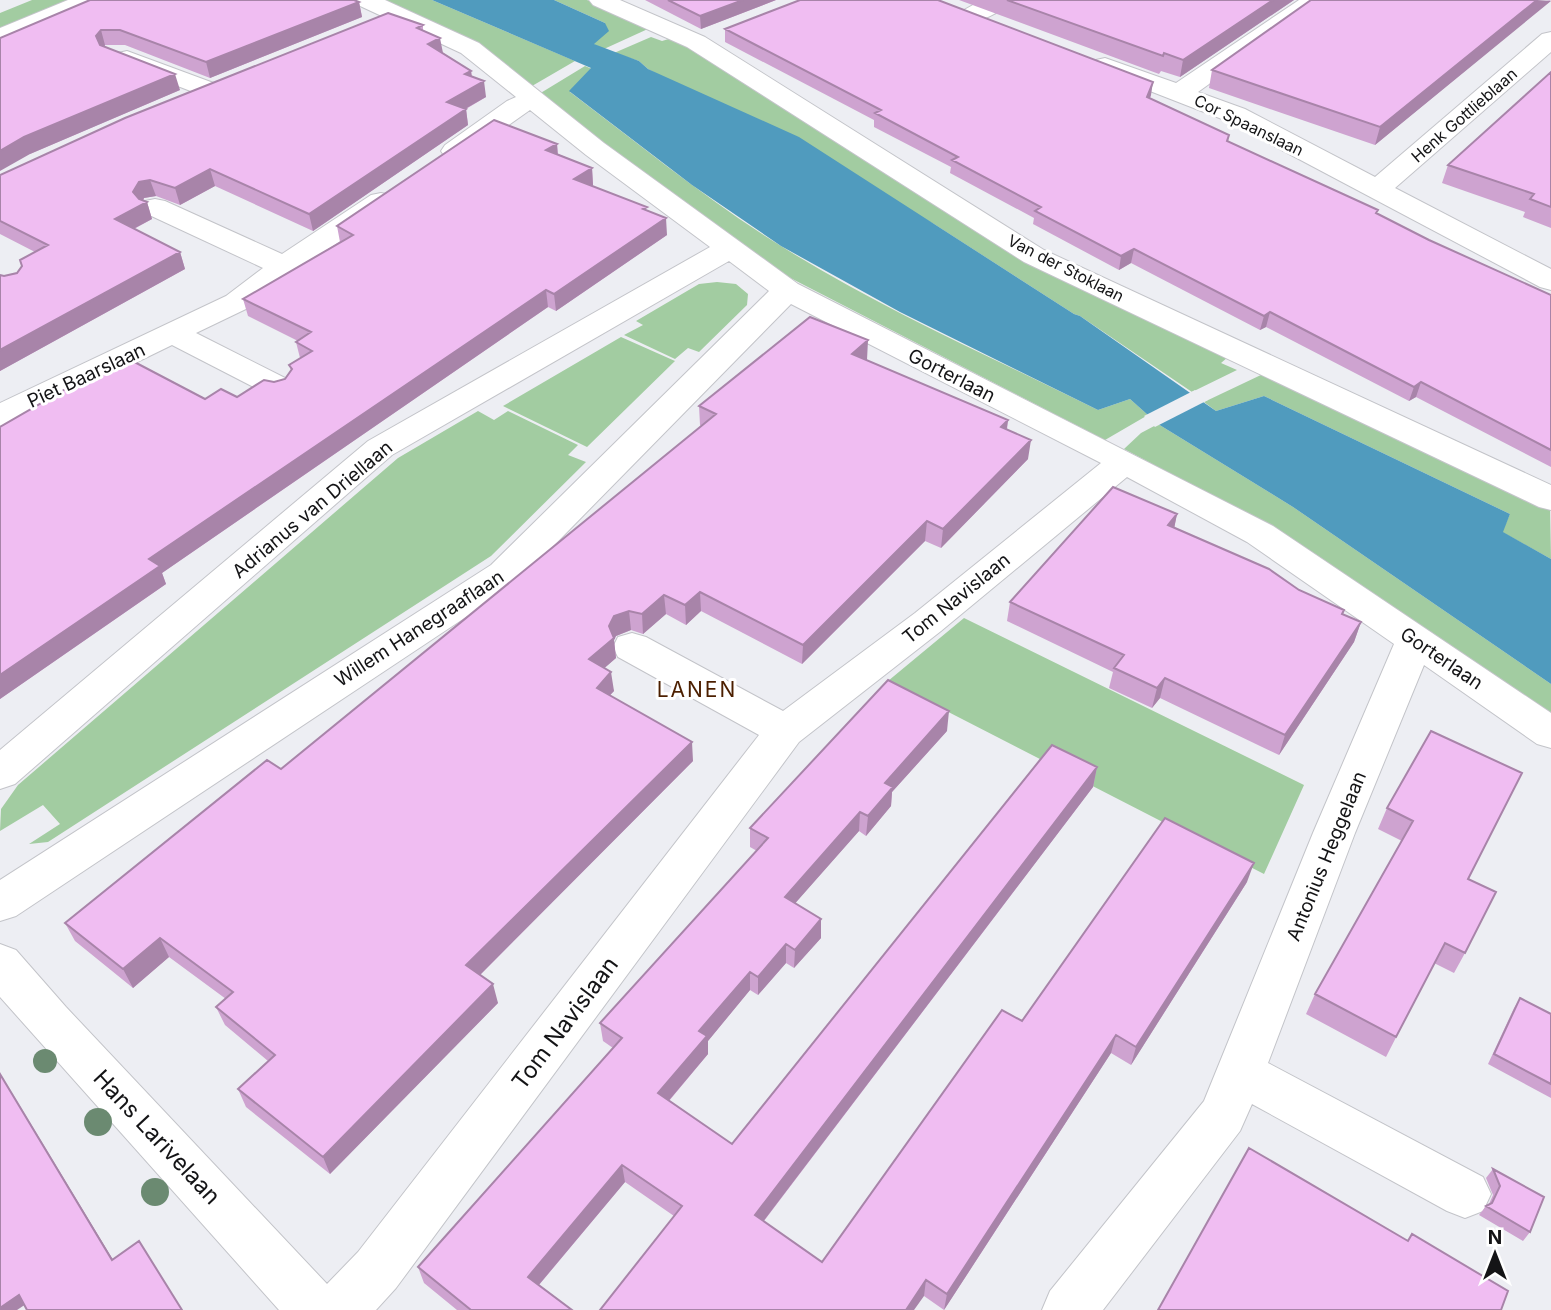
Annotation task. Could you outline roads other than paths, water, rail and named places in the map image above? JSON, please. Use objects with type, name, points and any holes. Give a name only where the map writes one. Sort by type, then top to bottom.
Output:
[{"type":"street","points":[[0,37],[88,0]]},
{"type":"street","name":"Van der Stoklaan","points":[[601,0],[696,42],[1034,256],[1551,499]]},
{"type":"street","points":[[1179,93],[1314,0]]},
{"type":"street","name":"Gorterlaan","points":[[364,15],[397,15],[470,48],[533,100],[728,249],[787,290],[1260,534],[1551,733]]},
{"type":"street","points":[[696,42],[727,29]]},
{"type":"street","name":"Henk Gottlieblaan","points":[[1376,190],[1551,39]]},
{"type":"street","points":[[115,53],[221,85],[178,103]]},
{"type":"street","name":"Cor Spaanslaan","points":[[1082,57],[1236,116],[1551,281]]},
{"type":"street","name":"Piet Baarslaan","points":[[0,416],[237,302],[284,266],[516,106],[533,100]]},
{"type":"street","points":[[155,207],[284,266]]},
{"type":"street","name":"Adrianus van Driellaan","points":[[0,773],[380,448],[728,249]]},
{"type":"street","name":"Willem Hanegraaflaan","points":[[0,904],[504,574],[787,290]]},
{"type":"street","points":[[173,334],[278,387]]},
{"type":"street","name":"Tom Navislaan","points":[[339,1310],[377,1270],[785,731],[928,622],[1124,462]]},
{"type":"street","name":"Antonius Heggelaan","points":[[1069,1310],[1223,1115],[1334,833],[1415,640]]},
{"type":"street","points":[[632,647],[785,731]]},
{"type":"street","name":"Hans Larivelaan","points":[[0,964],[49,1022],[315,1310]]},
{"type":"street","points":[[1241,1073],[1465,1194]]},
{"type":"water","points":[[432,0],[554,0],[605,23],[609,31],[594,44],[639,61],[648,69],[799,137],[1080,316],[1216,411],[1264,396],[1510,514],[1503,532],[1551,559],[1551,684],[1293,507],[1158,424],[1130,399],[1098,410],[900,312],[781,246],[692,185],[569,91],[591,68]]},
{"type":"district","name":"LANEN","points":[[697,690]]}]
